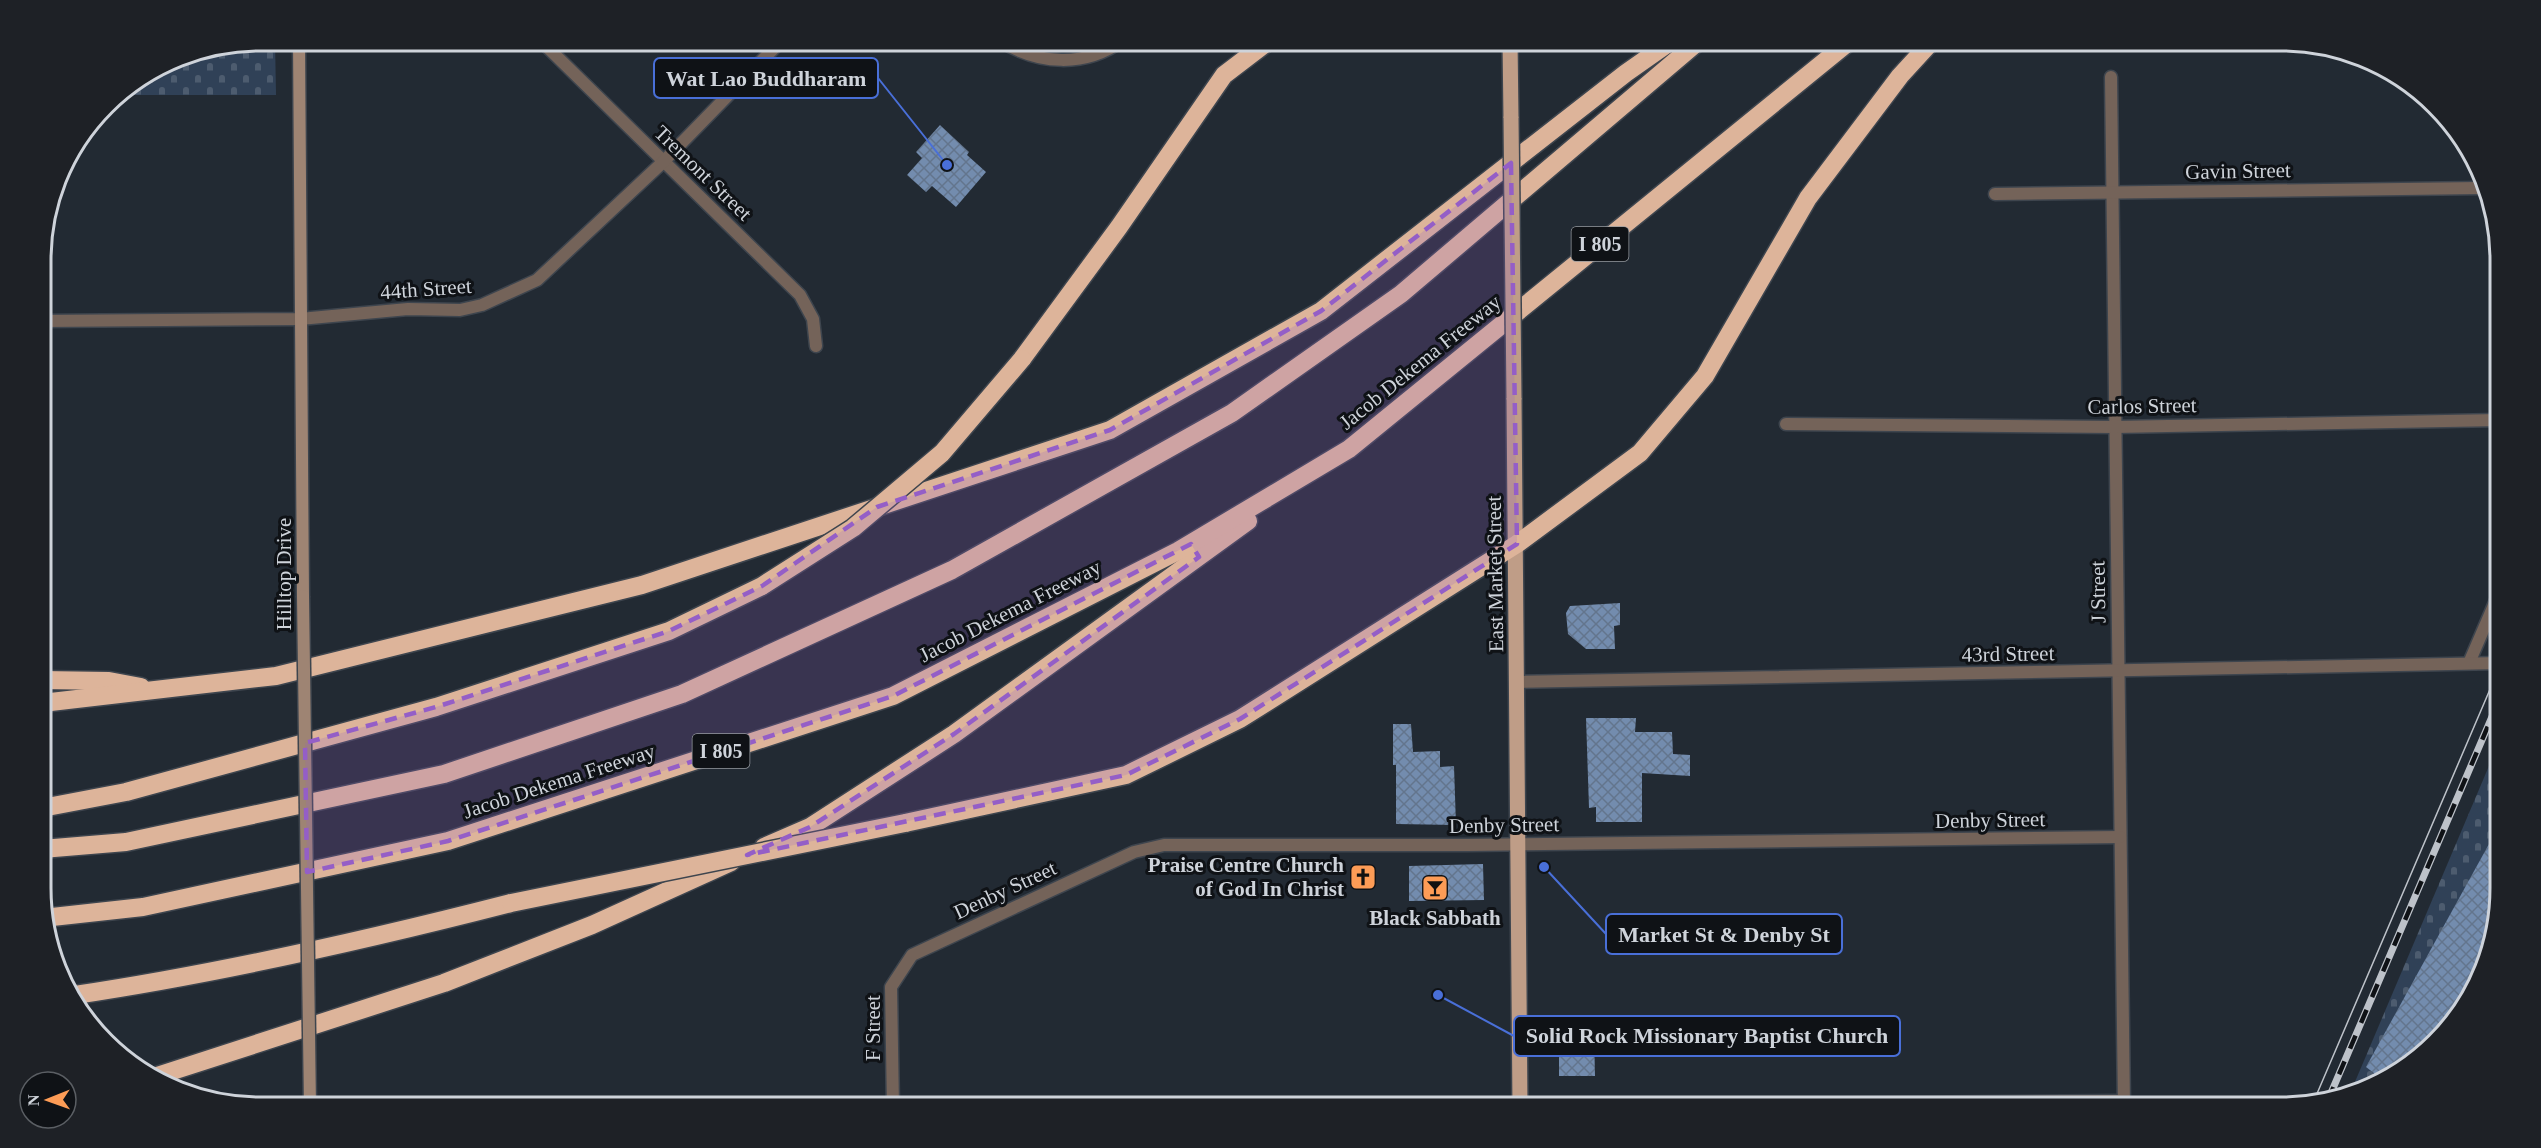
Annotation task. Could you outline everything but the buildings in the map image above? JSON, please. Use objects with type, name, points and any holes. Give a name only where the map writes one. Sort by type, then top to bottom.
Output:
[{"type":"highway","points":[[51,806],[126,792],[436,707],[669,631],[762,586],[853,528],[942,453],[1022,359],[1224,75],[1256,51]]},
{"type":"highway","points":[[51,702],[276,676],[642,585],[1110,430],[1321,311],[1657,51]]},
{"type":"highway","name":"Jacob Dekema Freeway","points":[[51,848],[126,842],[444,774],[681,694],[952,570],[1232,414],[1261,394],[1401,294],[1687,51]]},
{"type":"highway","name":"Jacob Dekema Freeway","points":[[53,917],[143,907],[448,841],[893,696],[1178,551],[1348,449],[1837,51]]},
{"type":"highway","points":[[80,994],[255,962],[414,928],[511,903],[1126,775],[1240,719],[1517,544],[1640,453],[1705,376],[1808,198],[1900,76],[1923,51]]},
{"type":"highway","points":[[165,1073],[444,984],[592,925],[810,827],[954,734],[1348,449]]},
{"type":"highway","points":[[51,680],[109,681],[163,690]]},
{"type":"highway","points":[[159,1070],[227,1052]]},
{"type":"main road","name":"East Market Street","points":[[1510,51],[1517,544],[1520,1097]]},
{"type":"street","name":"Hilltop Drive","points":[[299,51],[300,319],[310,1097]]},
{"type":"street","name":"Tremont Street","points":[[551,51],[800,295],[813,319],[816,346]]},
{"type":"street","name":"44th Street","points":[[51,321],[300,319],[408,309],[460,310],[482,305],[537,280],[663,162],[771,51]]},
{"type":"street","points":[[1024,51],[1043,59],[1083,60],[1101,51]]},
{"type":"street","name":"J Street","points":[[2111,77],[2124,1097]]},
{"type":"street","name":"Gavin Street","points":[[1995,194],[2477,188]]},
{"type":"street","name":"Carlos Street","points":[[1786,424],[2115,427],[2490,420]]},
{"type":"street","points":[[2469,663],[2490,614]]},
{"type":"street","name":"43rd Street","points":[[1517,682],[2490,663]]},
{"type":"street","name":"Denby Street","points":[[912,955],[1134,852],[1164,845],[1519,844],[2120,837]]},
{"type":"street","name":"F Street","points":[[893,1097],[891,987],[912,955]]},
{"type":"highlighted area","points":[[1511,163],[1517,544],[1240,719],[1126,775],[747,855],[810,827],[954,734],[1199,557],[1191,544],[893,696],[448,841],[307,872],[305,743],[436,707],[669,631],[762,586],[877,507],[1110,430],[1321,311]]},
{"type":"green space","points":[[247,51],[275,51],[276,95],[132,95],[180,67],[206,58]]},
{"type":"green space","points":[[2490,764],[2490,901],[2486,929],[2474,968],[2447,1015],[2429,1036],[2397,1062],[2354,1083]]},
{"type":"tram line","points":[[2317,1094],[2490,689]]},
{"type":"railway","points":[[2332,1090],[2490,721]]},
{"type":"place","name":"Wat Lao Buddharam","points":[[947,165]]},
{"type":"place","name":"Market St & Denby St","points":[[1544,867]]},
{"type":"place","name":"Praise Centre Church of God In Christ","points":[[1363,877]]},
{"type":"place","name":"Black Sabbath","points":[[1435,888]]},
{"type":"place","name":"Solid Rock Missionary Baptist Church","points":[[1438,995]]}]
